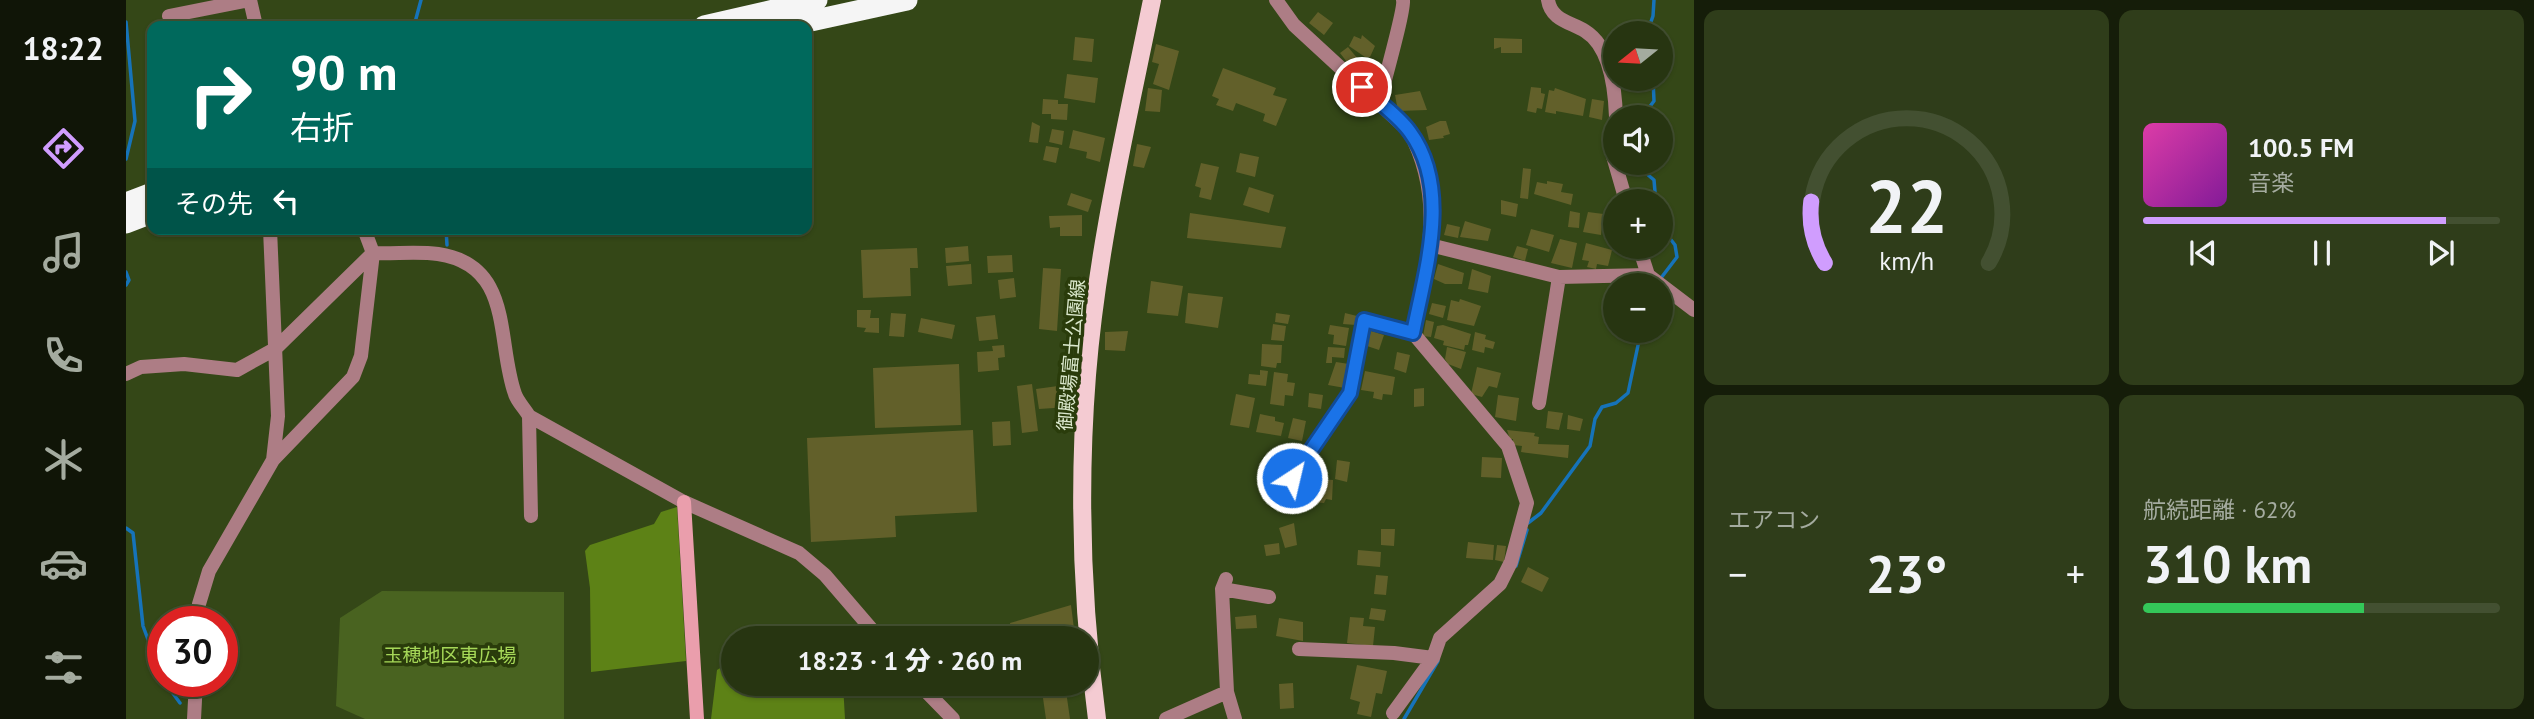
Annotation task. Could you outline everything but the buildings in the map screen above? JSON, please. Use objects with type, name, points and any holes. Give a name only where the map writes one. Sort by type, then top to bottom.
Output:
[{"type":"highway","points":[[726,21],[817,0]]},
{"type":"highway","points":[[811,21],[907,0]]},
{"type":"highway","points":[[126,203],[147,195]]},
{"type":"highway","points":[[126,223],[147,215]]},
{"type":"main road","name":"御殿場富士公園線","points":[[1097,719],[1083,542],[1087,375],[1104,249],[1152,0]]},
{"type":"street","points":[[169,16],[250,0],[255,21]]},
{"type":"street","points":[[1276,0],[1294,25],[1409,131],[1421,152],[1430,183],[1430,245],[1413,333]]},
{"type":"street","points":[[1379,103],[1391,49],[1405,7],[1403,0]]},
{"type":"street","points":[[1548,0],[1549,6],[1561,21],[1586,31],[1602,49],[1610,66],[1614,105]]},
{"type":"street","points":[[270,235],[278,416],[273,460]]},
{"type":"street","points":[[199,606],[209,571],[273,460],[353,377],[361,356],[373,253],[367,235]]},
{"type":"street","points":[[1430,245],[1559,277],[1603,277]]},
{"type":"street","points":[[126,374],[141,367],[184,364],[237,370],[275,349],[373,253],[439,254],[471,265],[489,284],[497,302],[515,395],[529,416],[684,502],[799,554],[825,575],[869,626]]},
{"type":"street","points":[[1539,403],[1559,277]]},
{"type":"street","points":[[1673,294],[1694,310]]},
{"type":"street","points":[[1292,478],[1350,393],[1364,320],[1413,333],[1508,446],[1527,503],[1511,562],[1500,584],[1440,638],[1433,658],[1393,713]]},
{"type":"street","points":[[529,416],[531,516]]},
{"type":"street","points":[[684,502],[697,719]]},
{"type":"street","points":[[1235,719],[1227,692],[1224,584],[1269,597]]},
{"type":"street","points":[[1298,649],[1394,653],[1433,658]]},
{"type":"street","points":[[1166,719],[1227,692]]},
{"type":"street","points":[[931,696],[953,719]]},
{"type":"street","points":[[194,719],[195,697]]},
{"type":"green space","points":[[677,507],[686,661],[591,672],[590,588],[585,551],[590,545],[654,524],[661,512]]},
{"type":"green space","name":"玉穂地区東広場","points":[[382,591],[564,592],[564,719],[365,719],[336,706],[340,618]]},
{"type":"green space","points":[[721,668],[721,696],[844,696],[845,719],[711,719],[717,670]]},
{"type":"waterway","points":[[415,21],[421,0]]},
{"type":"waterway","points":[[1651,21],[1654,0]]},
{"type":"waterway","points":[[126,22],[135,121],[126,159]]},
{"type":"waterway","points":[[1651,105],[1654,101],[1654,91]]},
{"type":"waterway","points":[[1648,175],[1654,180],[1655,189]]},
{"type":"waterway","points":[[446,235],[447,245]]},
{"type":"waterway","points":[[1665,273],[1677,257],[1673,242]]},
{"type":"waterway","points":[[126,272],[129,280],[126,285]]},
{"type":"waterway","points":[[1528,523],[1541,513],[1590,446],[1595,419],[1602,407],[1616,403],[1628,393],[1638,343]]},
{"type":"waterway","points":[[126,528],[133,533],[143,626],[147,637]]},
{"type":"waterway","points":[[1516,566],[1527,530]]},
{"type":"waterway","points":[[1404,719],[1438,661]]},
{"type":"waterway","points":[[176,697],[180,703]]},
{"type":"route","points":[[1292,478],[1350,393],[1364,320],[1413,333],[1430,245],[1430,183],[1421,152],[1409,131],[1362,87]]}]
